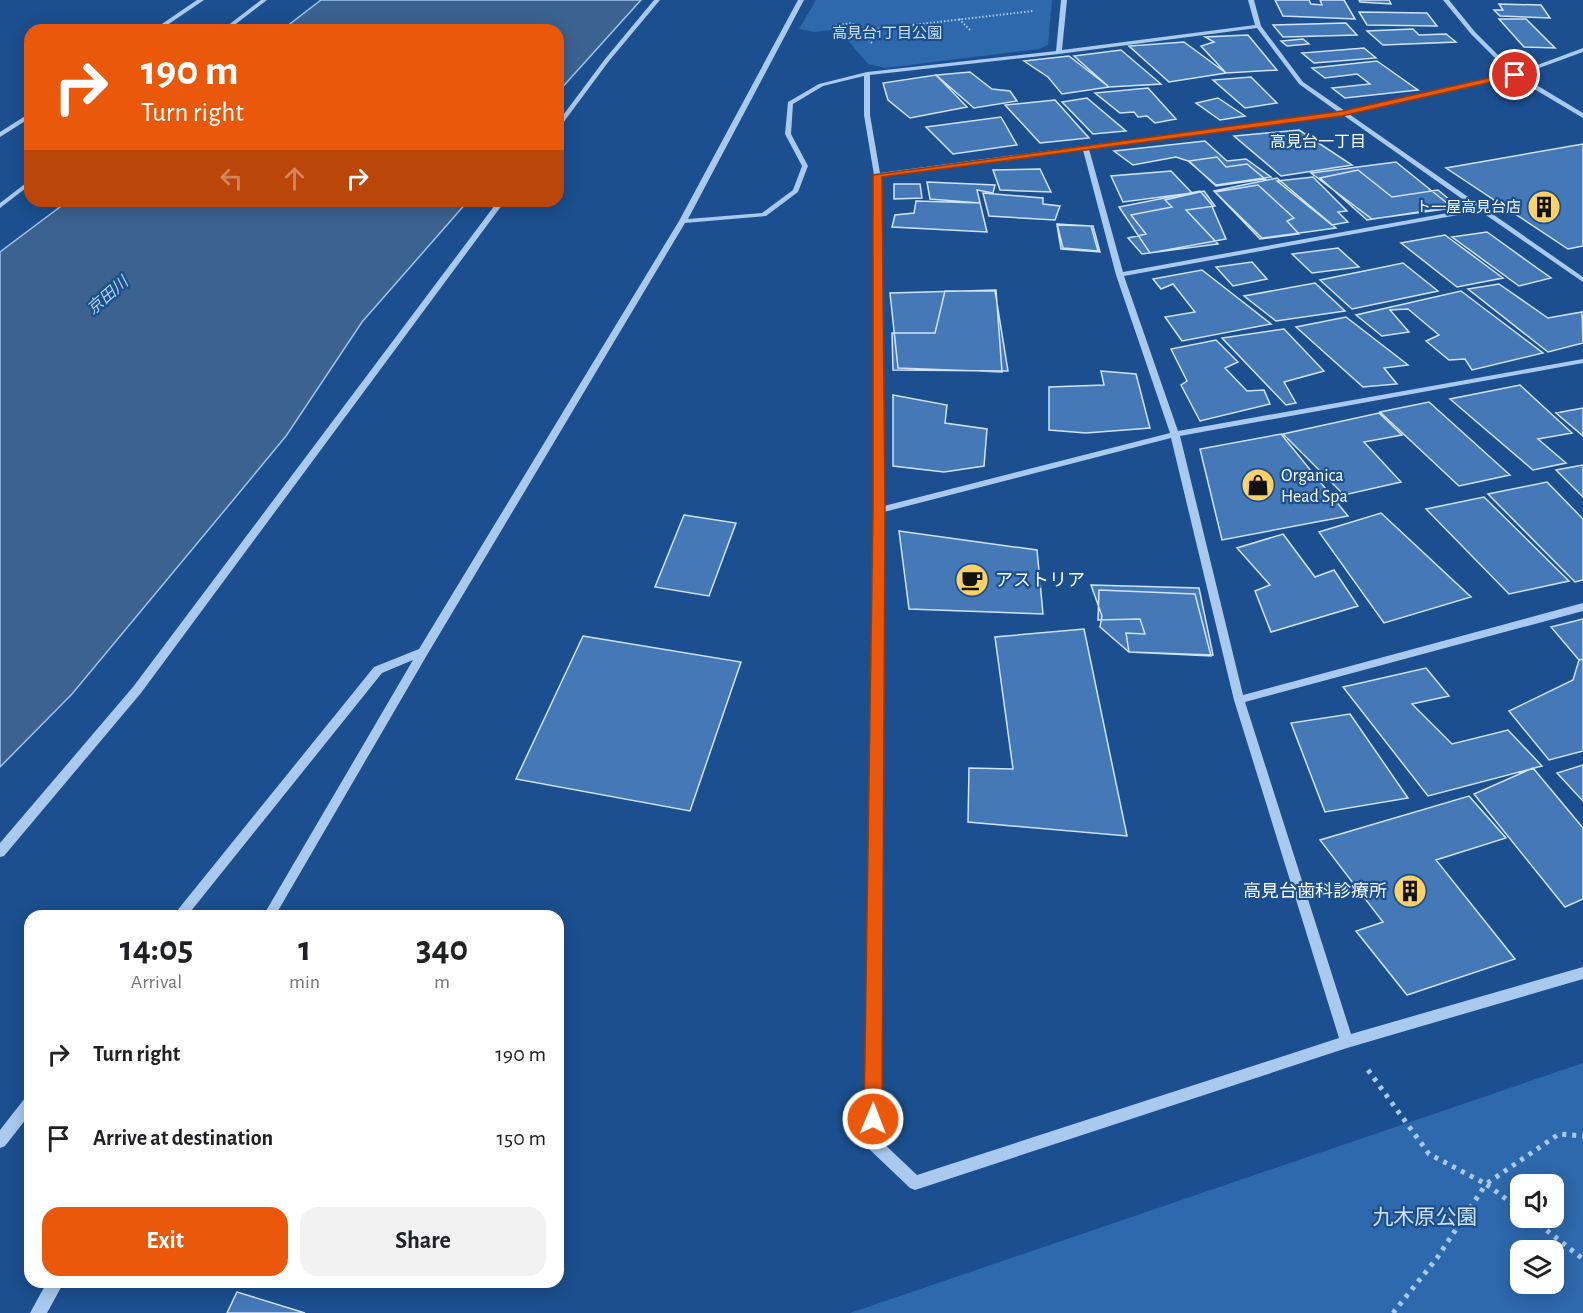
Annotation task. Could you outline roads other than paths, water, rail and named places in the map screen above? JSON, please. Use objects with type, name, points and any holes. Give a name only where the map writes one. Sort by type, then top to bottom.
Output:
[{"type":"street","points":[[165,24],[201,0]]},
{"type":"street","points":[[233,24],[264,0]]},
{"type":"street","points":[[564,118],[607,60],[657,0]]},
{"type":"street","points":[[272,910],[423,652],[683,221],[801,0]]},
{"type":"street","points":[[1059,52],[1064,0]]},
{"type":"street","points":[[1251,0],[1258,26],[1301,83],[1583,280]]},
{"type":"street","points":[[1446,0],[1473,33],[1515,75],[1583,116]]},
{"type":"street","points":[[683,221],[764,215],[796,191],[804,166],[788,134],[790,103],[821,85],[867,74],[1258,26]]},
{"type":"street","points":[[877,175],[1342,113],[1515,75],[1583,50]]},
{"type":"street","points":[[867,74],[867,115],[877,175],[879,510],[873,1143],[915,1183],[1347,1042],[1583,973]]},
{"type":"street","points":[[0,135],[24,119]]},
{"type":"street","points":[[1086,148],[1120,275],[1175,434],[1239,700],[1347,1042]]},
{"type":"street","points":[[0,206],[24,187]]},
{"type":"street","points":[[0,852],[137,690],[498,207]]},
{"type":"street","points":[[1120,275],[1481,209]]},
{"type":"street","points":[[879,510],[1175,434],[1583,361]]},
{"type":"street","points":[[1239,700],[1583,607]]},
{"type":"street","points":[[185,910],[378,670],[423,652]]},
{"type":"street","points":[[0,1141],[24,1111]]},
{"type":"street","points":[[38,1313],[53,1288]]},
{"type":"water","points":[[321,0],[641,0],[564,85],[564,24],[290,24]]},
{"type":"water","name":"京田川","points":[[60,207],[463,207],[362,322],[286,436],[229,505],[72,694],[0,767],[0,252]]},
{"type":"place","name":"ト一屋高見台店","points":[[1544,207]]},
{"type":"place","name":"Organica Head Spa","points":[[1258,485]]},
{"type":"place","name":"アストリア","points":[[972,580]]},
{"type":"place","name":"高見台歯科診療所","points":[[1410,891]]},
{"type":"district","name":"高見台一丁目","points":[[1318,141]]},
{"type":"park label","name":"高見台1丁目公園","points":[[887,33]]},
{"type":"park label","name":"九木原公園","points":[[1425,1217]]}]
